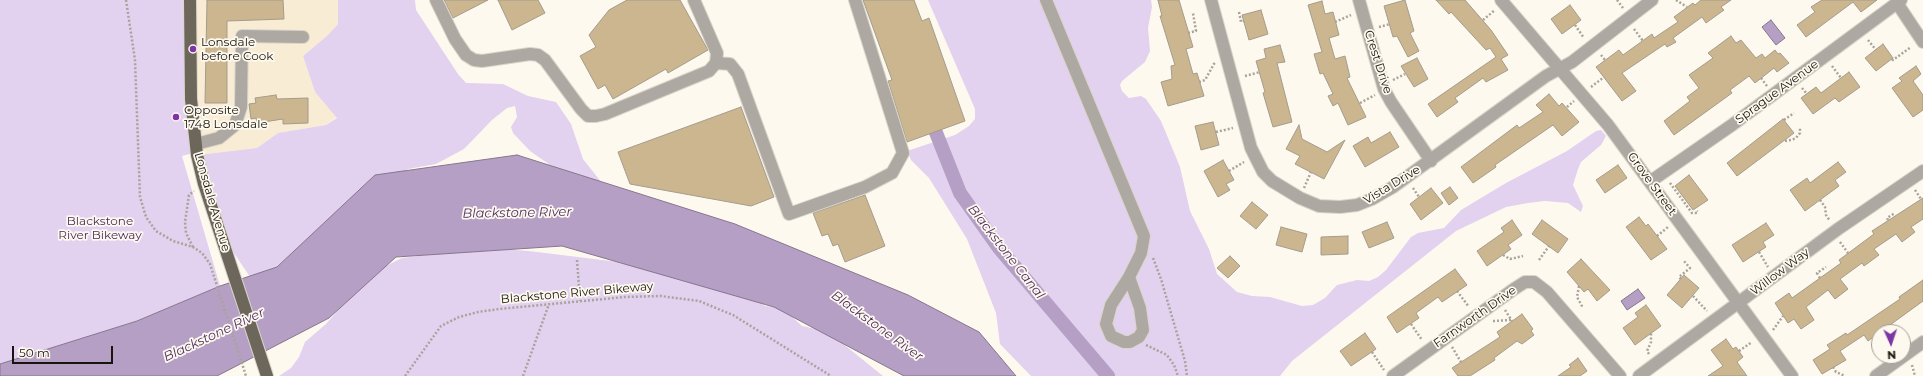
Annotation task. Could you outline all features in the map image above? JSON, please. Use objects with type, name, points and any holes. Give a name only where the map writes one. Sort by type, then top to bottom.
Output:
[{"type":"main road","name":"Lonsdale Avenue","points":[[190,0],[190,99],[196,144],[204,184],[267,375]]},
{"type":"street","points":[[436,0],[456,40],[466,55],[474,60],[482,61],[530,54],[538,55],[545,60],[580,109],[588,116],[605,114],[709,71],[716,63],[717,54],[694,0]]},
{"type":"street","points":[[716,63],[730,64],[738,74],[789,214],[865,187],[892,173],[903,153],[855,0]]},
{"type":"street","points":[[1046,0],[1144,236],[1141,253],[1129,277],[1111,305],[1106,324],[1111,336],[1120,341],[1130,342],[1140,336],[1143,330],[1143,319],[1129,277]]},
{"type":"street","name":"Vista Drive","points":[[1211,0],[1245,124],[1255,156],[1263,172],[1285,190],[1311,204],[1340,207],[1356,205],[1372,199],[1430,161],[1546,76],[1572,62],[1652,0]]},
{"type":"street","name":"Grove Street","points":[[1500,0],[1608,125],[1651,181],[1792,376]]},
{"type":"street","points":[[1899,2],[1922,41]]},
{"type":"street","name":"Sprague Avenue","points":[[1651,181],[1732,125],[1899,2]]},
{"type":"street","name":"Crest Drive","points":[[1361,5],[1384,89],[1430,161]]},
{"type":"street","points":[[196,144],[219,138],[235,125],[241,107],[242,36],[303,37]]},
{"type":"street","name":"Willow Way","points":[[1639,376],[1836,230],[1923,171]]},
{"type":"street","name":"Farnworth Drive","points":[[1393,376],[1525,282],[1534,282],[1547,292],[1620,376]]},
{"type":"street","points":[[1876,376],[1923,342]]},
{"type":"path","points":[[126,0],[135,60],[140,197],[146,217],[156,231],[173,241],[193,247],[202,253],[210,264],[246,376]]},
{"type":"path","points":[[1676,0],[1687,7]]},
{"type":"path","points":[[1335,22],[1361,5]]},
{"type":"path","points":[[1239,12],[1241,22],[1244,21]]},
{"type":"path","points":[[1188,33],[1196,31],[1194,13]]},
{"type":"path","points":[[1892,59],[1922,41]]},
{"type":"path","points":[[1200,82],[1205,80],[1216,60]]},
{"type":"path","points":[[1233,79],[1260,72]]},
{"type":"path","points":[[1582,94],[1604,77]]},
{"type":"path","points":[[1761,78],[1767,86]]},
{"type":"path","points":[[1784,120],[1794,113]]},
{"type":"path","points":[[1216,132],[1245,124]]},
{"type":"path","points":[[1785,141],[1796,138],[1800,133],[1800,127]]},
{"type":"path","points":[[1229,171],[1255,156]]},
{"type":"path","points":[[1670,183],[1692,212],[1698,212],[1696,211]]},
{"type":"path","points":[[193,247],[186,233],[185,222],[187,200],[189,195],[204,184]]},
{"type":"path","points":[[1820,200],[1825,207],[1826,215],[1836,230]]},
{"type":"path","points":[[1888,220],[1887,218],[1895,213]]},
{"type":"path","points":[[1539,260],[1549,246]]},
{"type":"path","points":[[1759,252],[1774,276]]},
{"type":"path","points":[[1503,255],[1510,259],[1523,256]]},
{"type":"path","points":[[1152,258],[1161,279],[1185,361],[1187,376]]},
{"type":"path","points":[[577,260],[580,301]]},
{"type":"path","points":[[1681,279],[1680,277],[1690,268],[1684,261]]},
{"type":"path","points":[[1820,278],[1817,273],[1826,267]]},
{"type":"path","points":[[1579,286],[1578,297],[1583,308]]},
{"type":"path","points":[[1457,291],[1476,316]]},
{"type":"path","name":"Blackstone River Bikeway","points":[[405,376],[441,326],[478,312],[580,301],[661,296],[699,301],[734,315],[831,376]]},
{"type":"path","points":[[1693,296],[1715,320]]},
{"type":"path","points":[[523,376],[549,304]]},
{"type":"path","points":[[1767,341],[1775,326],[1783,316]]},
{"type":"path","points":[[1493,321],[1512,320]]},
{"type":"path","points":[[1411,324],[1428,350]]},
{"type":"path","points":[[1652,333],[1652,342],[1647,351],[1656,364]]},
{"type":"path","points":[[1140,336],[1146,346],[1167,355],[1174,365],[1178,376]]},
{"type":"path","points":[[1372,352],[1389,376]]},
{"type":"path","points":[[1833,367],[1836,372],[1845,376]]},
{"type":"shaded area","points":[[190,0],[338,0],[338,24],[328,35],[303,56],[315,92],[337,117],[326,125],[278,133],[257,148],[198,155]]},
{"type":"green space","name":"Blackstone River Bikeway","points":[[0,0],[190,0],[197,152],[182,156],[220,286],[137,321],[0,364]]},
{"type":"green space","points":[[338,0],[415,0],[416,10],[458,74],[466,83],[503,84],[528,96],[556,102],[571,124],[583,159],[617,202],[599,199],[530,151],[513,133],[511,127],[517,117],[515,106],[507,108],[492,120],[464,149],[436,164],[408,169],[277,267],[250,277],[216,226],[198,155],[257,148],[278,133],[326,125],[337,118],[315,92],[303,56],[328,35],[338,24]]},
{"type":"green space","points":[[928,0],[1151,0],[1152,7],[1148,28],[1150,51],[1145,62],[1122,81],[1120,85],[1122,91],[1129,98],[1141,96],[1146,99],[1161,121],[1180,167],[1190,211],[1209,249],[1217,274],[1237,292],[1252,296],[1270,297],[1302,306],[1313,305],[1325,298],[1337,285],[1357,280],[1369,281],[1378,277],[1386,270],[1411,237],[1418,233],[1444,228],[1461,210],[1506,183],[1567,151],[1596,131],[1601,130],[1606,136],[1601,145],[1581,162],[1578,169],[1573,185],[1583,206],[1581,212],[1568,203],[1545,201],[1528,203],[1506,207],[1456,231],[1292,361],[1280,376],[1031,376],[1000,344],[996,313],[967,239],[929,178],[911,160],[907,151],[955,135],[969,126],[975,119],[975,109]]},
{"type":"green space","points":[[484,248],[529,251],[659,267],[754,297],[765,306],[774,307],[788,313],[802,326],[816,329],[842,343],[883,376],[279,376],[291,368],[299,357],[305,342],[326,324],[354,292],[384,267],[402,258]]},
{"type":"water","points":[[1771,20],[1785,38],[1776,45],[1762,27]]},
{"type":"water","name":"Blackstone River","points":[[517,155],[735,224],[908,295],[979,332],[1016,376],[904,376],[774,307],[562,246],[396,257],[329,318],[217,376],[0,376],[0,364],[137,321],[220,286],[277,267],[375,175]]},
{"type":"water","points":[[1638,289],[1645,298],[1627,310],[1621,301]]},
{"type":"building","points":[[207,0],[283,0],[284,19],[227,21],[227,103],[205,103]]},
{"type":"building","points":[[444,0],[488,0],[453,18]]},
{"type":"building","points":[[498,0],[538,0],[545,13],[512,30]]},
{"type":"building","points":[[627,0],[680,0],[708,50],[668,73],[666,69],[613,99],[605,85],[598,89],[580,56],[596,47],[589,35],[609,10]]},
{"type":"building","points":[[863,0],[914,0],[922,21],[929,18],[965,121],[907,142],[888,81],[892,80]]},
{"type":"building","points":[[1158,0],[1179,0],[1193,47],[1186,49],[1193,74],[1197,73],[1204,96],[1168,106],[1161,82],[1172,79],[1171,66],[1175,65],[1160,16],[1162,16]]},
{"type":"building","points":[[1405,0],[1414,31],[1410,33],[1419,51],[1408,57],[1397,36],[1393,37],[1384,6]]},
{"type":"building","points":[[1436,0],[1465,0],[1491,30],[1508,55],[1501,59],[1508,70],[1486,82],[1483,78],[1455,98],[1458,102],[1437,117],[1428,104],[1496,57],[1490,48],[1486,50],[1451,12],[1449,14]]},
{"type":"building","points":[[1701,0],[1731,0],[1721,7],[1724,10],[1706,23],[1702,17],[1673,38],[1676,42],[1667,47],[1665,44],[1622,73],[1636,91],[1622,101],[1596,67],[1619,50],[1623,55],[1652,34],[1654,38],[1678,22],[1674,17],[1693,3],[1695,5]]},
{"type":"building","points":[[1822,0],[1877,0],[1861,12],[1853,2],[1806,37],[1797,25],[1815,12],[1811,7]]},
{"type":"building","points":[[1322,1],[1325,14],[1333,12],[1339,35],[1329,38],[1335,59],[1345,56],[1350,77],[1347,78],[1366,117],[1348,125],[1338,103],[1333,106],[1328,96],[1333,94],[1323,73],[1320,74],[1314,54],[1322,52],[1308,5]]},
{"type":"building","points":[[1570,5],[1581,20],[1562,34],[1551,19]]},
{"type":"building","points":[[1261,10],[1268,34],[1249,40],[1242,15]]},
{"type":"building","points":[[1731,36],[1736,43],[1741,40],[1756,58],[1762,54],[1765,58],[1775,50],[1778,54],[1780,53],[1789,63],[1777,72],[1774,68],[1755,83],[1749,76],[1730,90],[1732,93],[1674,135],[1664,121],[1690,101],[1687,97],[1699,88],[1689,75],[1713,58],[1708,53]]},
{"type":"building","points":[[1883,44],[1893,58],[1876,71],[1865,58]]},
{"type":"building","points":[[1280,45],[1285,62],[1277,63],[1292,122],[1273,127],[1263,93],[1265,92],[1256,61],[1266,58],[1264,49]]},
{"type":"building","points":[[1417,58],[1428,79],[1414,87],[1401,66]]},
{"type":"building","points":[[1916,66],[1921,74],[1913,81],[1923,95],[1923,110],[1913,117],[1892,88],[1902,81],[1899,78]]},
{"type":"building","points":[[1849,72],[1860,87],[1839,102],[1835,98],[1813,114],[1801,98],[1816,87],[1821,93]]},
{"type":"building","points":[[1549,94],[1559,106],[1562,103],[1579,122],[1562,136],[1553,125],[1495,165],[1496,167],[1473,183],[1461,167],[1517,125],[1519,128],[1543,112],[1536,105]]},
{"type":"building","points":[[276,95],[277,99],[308,98],[308,123],[283,124],[283,119],[257,123],[256,118],[251,119],[249,104],[256,103],[255,98]]},
{"type":"building","points":[[741,107],[774,197],[751,206],[630,184],[618,152]]},
{"type":"building","points":[[1783,119],[1794,133],[1737,176],[1727,163]]},
{"type":"building","points":[[1213,122],[1219,145],[1201,150],[1195,126]]},
{"type":"building","points":[[1299,125],[1302,139],[1327,152],[1345,140],[1324,179],[1295,164],[1300,156],[1286,149]]},
{"type":"building","points":[[1390,132],[1399,147],[1365,167],[1353,146],[1368,137],[1371,143]]},
{"type":"building","points":[[1223,160],[1234,180],[1226,184],[1230,190],[1218,197],[1204,171]]},
{"type":"building","points":[[1838,162],[1846,172],[1835,180],[1839,186],[1805,211],[1790,190],[1807,178],[1810,183]]},
{"type":"building","points":[[1618,165],[1627,178],[1605,193],[1596,180]]},
{"type":"building","points":[[1689,175],[1708,200],[1693,210],[1675,186]]},
{"type":"building","points":[[1450,187],[1458,198],[1449,205],[1441,193]]},
{"type":"building","points":[[1431,188],[1443,203],[1421,220],[1410,204]]},
{"type":"building","points":[[865,195],[885,246],[845,262],[838,244],[833,246],[828,234],[822,236],[813,213]]},
{"type":"building","points":[[1923,198],[1923,219],[1911,227],[1915,232],[1902,242],[1896,234],[1874,249],[1879,255],[1864,266],[1862,263],[1840,279],[1848,289],[1835,299],[1828,290],[1806,307],[1814,320],[1801,329],[1794,319],[1788,323],[1775,303],[1789,293],[1792,298],[1841,263],[1839,260],[1874,234],[1872,231]]},
{"type":"building","points":[[1252,202],[1268,215],[1256,229],[1240,216]]},
{"type":"building","points":[[1639,217],[1646,226],[1648,224],[1667,249],[1651,260],[1626,227]]},
{"type":"building","points":[[1512,220],[1522,235],[1508,245],[1511,249],[1487,266],[1477,251],[1504,232],[1501,228]]},
{"type":"building","points":[[1542,220],[1568,239],[1558,253],[1532,234]]},
{"type":"building","points":[[1387,222],[1394,238],[1369,248],[1362,232]]},
{"type":"building","points":[[1766,223],[1774,235],[1763,242],[1766,247],[1743,262],[1732,245]]},
{"type":"building","points":[[1281,227],[1307,234],[1302,252],[1276,245]]},
{"type":"building","points":[[1348,236],[1348,254],[1321,255],[1321,237]]},
{"type":"building","points":[[1230,256],[1240,266],[1228,278],[1217,268]]},
{"type":"building","points":[[1581,259],[1610,290],[1597,301],[1588,289],[1584,292],[1567,272]]},
{"type":"building","points":[[1455,269],[1467,285],[1442,302],[1438,297],[1416,313],[1419,318],[1397,333],[1387,317]]},
{"type":"building","points":[[1684,275],[1699,288],[1682,308],[1667,295]]},
{"type":"building","points":[[1923,280],[1923,301],[1891,324],[1871,324],[1871,339],[1868,341],[1864,335],[1840,351],[1846,360],[1822,374],[1813,360],[1830,349],[1827,345],[1846,333],[1847,335],[1900,299],[1899,297]]},
{"type":"building","points":[[1646,305],[1661,326],[1635,345],[1623,328],[1638,317],[1635,313]]},
{"type":"building","points":[[1522,314],[1533,329],[1531,331],[1534,335],[1522,344],[1517,341],[1494,358],[1495,360],[1470,376],[1458,376],[1452,368],[1500,337],[1497,332]]},
{"type":"building","points":[[1365,333],[1376,349],[1351,366],[1340,351]]},
{"type":"building","points":[[1726,339],[1733,349],[1736,347],[1743,357],[1737,362],[1747,376],[1708,376],[1723,366],[1711,350]]},
{"type":"building","points":[[1578,358],[1587,371],[1580,376],[1558,376],[1571,367],[1569,365]]},
{"type":"waterway","name":"Blackstone Canal","points":[[929,115],[960,193],[999,248],[1108,376]]},
{"type":"place","name":"Lonsdale before Cook","points":[[193,49]]},
{"type":"place","name":"Opposite 1748 Lonsdale","points":[[176,117]]}]
